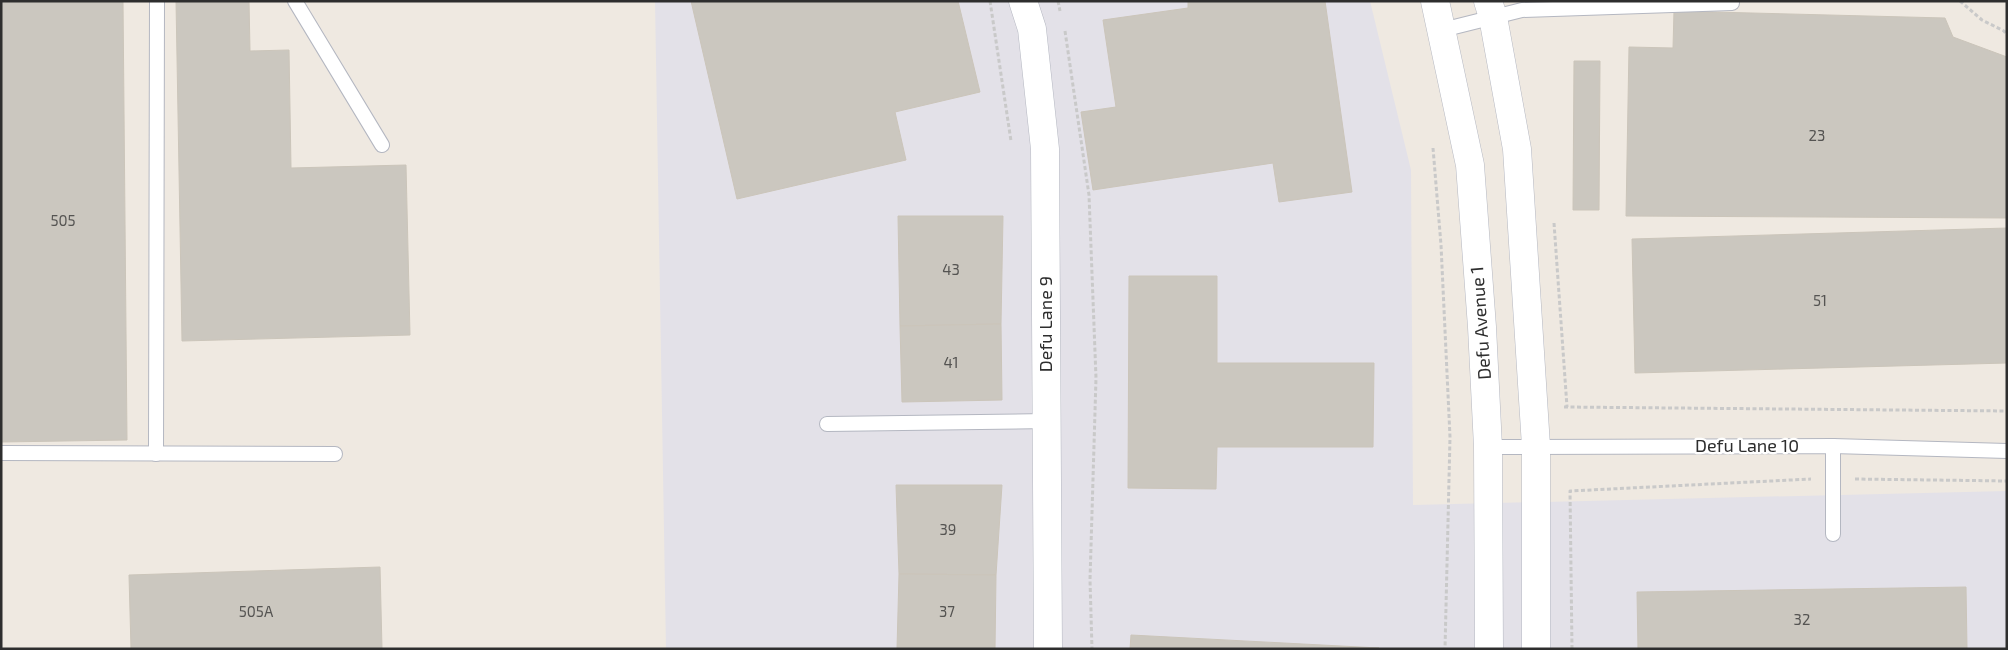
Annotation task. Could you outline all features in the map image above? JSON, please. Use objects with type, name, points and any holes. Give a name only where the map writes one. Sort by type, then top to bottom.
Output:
[{"type":"main road","name":"Defu Lane 9","points":[[1023,1],[1032,29],[1045,149],[1048,649]]},
{"type":"main road","name":"Defu Avenue 1","points":[[1436,1],[1470,165],[1482,327],[1488,447],[1489,649]]},
{"type":"main road","points":[[1490,9],[1517,149],[1536,446],[1536,649]]},
{"type":"lane","points":[[156,454],[157,1]]},
{"type":"lane","points":[[295,1],[382,145]]},
{"type":"lane","points":[[1442,30],[1490,9],[1522,10],[1732,3]]},
{"type":"lane","points":[[828,424],[1047,421]]},
{"type":"lane","points":[[1833,446],[1833,534]]},
{"type":"lane","name":"Defu Lane 10","points":[[1488,447],[1833,446],[2007,451]]},
{"type":"lane","points":[[1,453],[335,454]]},
{"type":"path","points":[[1058,1],[1062,20]]},
{"type":"path","points":[[1960,1],[1982,20],[2004,31],[2007,35]]},
{"type":"path","points":[[1064,29],[1089,195],[1096,378],[1090,580],[1092,649]]},
{"type":"path","points":[[1432,142],[1441,245],[1450,437],[1445,649]]},
{"type":"path","points":[[1533,406],[2007,411]]},
{"type":"path","points":[[1572,649],[1570,491],[1833,478],[2007,481]]},
{"type":"shaded area","points":[[655,1],[1370,1],[1411,170],[1413,505],[2007,491],[2007,649],[666,649]]},
{"type":"building","points":[[1,1],[123,1],[127,440],[1,442]]},
{"type":"building","points":[[176,1],[249,1],[250,51],[289,50],[291,168],[406,165],[410,335],[182,341]]},
{"type":"building","points":[[691,1],[958,1],[980,92],[895,112],[906,160],[737,199]]},
{"type":"building","points":[[1188,1],[1325,1],[1352,192],[1279,202],[1273,163],[1093,190],[1081,112],[1116,107],[1103,20],[1188,8]]},
{"type":"building","points":[[1674,11],[1945,18],[1953,37],[2007,57],[2007,218],[1626,216],[1629,47],[1673,48]]},
{"type":"building","points":[[1574,61],[1600,61],[1599,210],[1573,210]]},
{"type":"building","points":[[898,216],[1003,216],[1001,324],[900,326]]},
{"type":"building","points":[[2007,228],[2007,363],[1635,373],[1632,239]]},
{"type":"building","points":[[1129,276],[1217,276],[1217,363],[1374,363],[1373,447],[1217,447],[1216,489],[1128,488]]},
{"type":"building","points":[[1001,324],[1002,400],[902,402],[900,326]]},
{"type":"building","points":[[896,485],[1002,485],[996,575],[899,574]]},
{"type":"building","points":[[380,567],[382,649],[131,649],[129,575]]},
{"type":"building","points":[[899,574],[996,575],[995,649],[897,649]]},
{"type":"building","points":[[1966,587],[1967,649],[1638,649],[1637,592]]},
{"type":"building","points":[[1131,635],[1379,648],[1130,649]]}]
